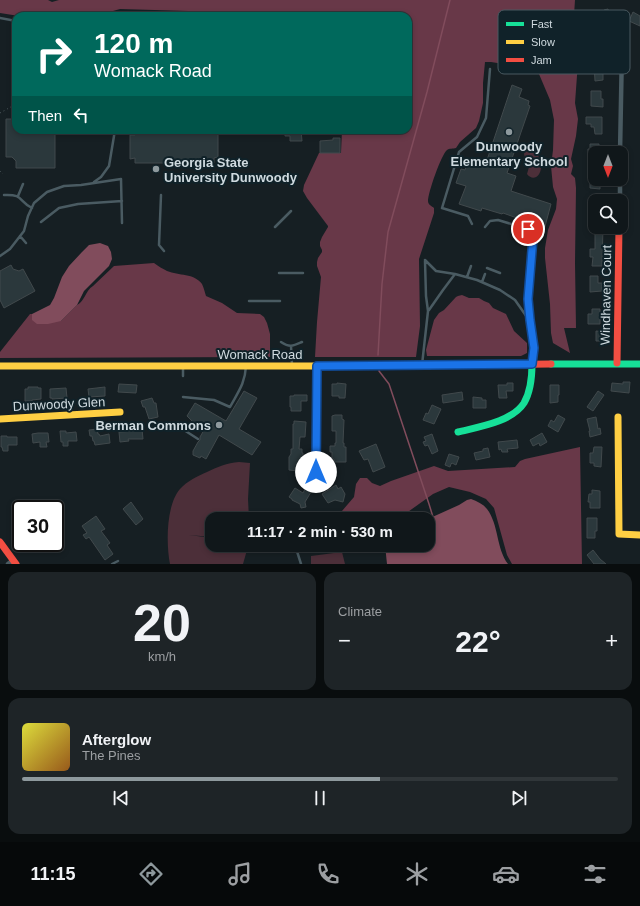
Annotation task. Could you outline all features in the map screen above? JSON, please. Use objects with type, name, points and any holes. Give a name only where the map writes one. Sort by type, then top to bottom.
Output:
[{"type":"street","points":[[620,146],[622,74]]},
{"type":"street","name":"Windhaven Court","points":[[617,363],[619,234]]},
{"type":"street","points":[[458,432],[501,420],[513,414],[521,407],[529,390],[532,364]]},
{"type":"street","name":"Womack Road","points":[[0,366],[640,364]]},
{"type":"street","points":[[316,472],[317,366]]},
{"type":"street","name":"Dunwoody Glen","points":[[0,419],[120,412]]},
{"type":"street","points":[[618,417],[619,534],[640,534]]},
{"type":"street","points":[[0,542],[12,563]]},
{"type":"lane","points":[[0,18],[12,20]]},
{"type":"lane","points":[[472,224],[468,216],[442,208],[459,152],[477,137],[486,118],[490,69]]},
{"type":"lane","points":[[94,183],[101,177],[109,166],[114,134]]},
{"type":"lane","points":[[0,256],[10,249],[24,231],[28,216],[34,203],[47,192],[64,186],[121,179],[122,223]]},
{"type":"lane","points":[[18,196],[23,184]]},
{"type":"lane","points":[[4,195],[18,196],[32,208]]},
{"type":"lane","points":[[160,195],[159,245],[164,251]]},
{"type":"lane","points":[[41,222],[59,208],[78,204],[122,201]]},
{"type":"lane","points":[[275,227],[291,211]]},
{"type":"lane","points":[[484,228],[490,221],[498,220],[528,229],[533,238],[528,299],[534,348],[532,364]]},
{"type":"lane","points":[[20,236],[26,243]]},
{"type":"lane","points":[[422,365],[428,311],[425,284],[425,260],[436,271],[467,277],[500,290],[515,300],[530,320]]},
{"type":"lane","points":[[467,277],[471,266]]},
{"type":"lane","points":[[487,268],[500,273]]},
{"type":"lane","points":[[280,273],[303,273]]},
{"type":"lane","points":[[428,311],[455,274]]},
{"type":"lane","points":[[482,282],[485,274]]},
{"type":"lane","points":[[249,301],[280,301]]},
{"type":"lane","points":[[281,342],[285,345],[291,346],[302,342]]},
{"type":"lane","points":[[291,346],[292,365]]},
{"type":"lane","points":[[183,397],[214,400],[230,407],[242,385],[246,365]]},
{"type":"lane","points":[[183,366],[183,376]]},
{"type":"lane","points":[[184,430],[198,439]]},
{"type":"lane","points":[[297,552],[300,564]]},
{"type":"lane","points":[[112,564],[118,561]]},
{"type":"path","points":[[0,113],[12,106]]},
{"type":"path","points":[[0,171],[3,174]]},
{"type":"shaded area","points":[[0,0],[48,0],[52,2],[59,0],[575,0],[574,10],[498,10],[498,63],[485,62],[483,103],[479,121],[476,128],[460,142],[456,148],[449,149],[444,153],[430,190],[428,202],[434,208],[434,213],[419,259],[420,326],[416,357],[315,357],[321,277],[317,262],[322,252],[320,242],[328,226],[303,191],[304,185],[319,153],[341,153],[342,134],[412,134],[412,12],[220,12],[120,9],[110,12],[12,12],[12,15],[0,13]]},
{"type":"shaded area","points":[[539,74],[577,74],[575,103],[578,119],[571,159],[573,166],[571,174],[575,178],[576,188],[576,328],[564,328],[570,353],[553,343],[545,258],[548,230],[556,209],[557,199],[553,187],[551,166],[554,120],[550,100]]},
{"type":"shaded area","points":[[534,145],[538,148],[541,170],[536,177],[532,178],[527,174],[529,167],[526,164],[527,160],[524,154],[528,148]]},
{"type":"shaded area","points":[[100,243],[108,246],[112,259],[109,266],[84,291],[77,305],[61,321],[48,324],[37,324],[32,320],[32,314],[50,305],[62,277],[69,266],[89,245]]},
{"type":"shaded area","points":[[154,263],[172,273],[191,276],[199,280],[206,296],[222,303],[237,313],[260,314],[264,317],[270,334],[270,357],[0,358],[0,352],[30,314],[32,314],[32,320],[61,321],[82,301],[90,288],[114,266]]},
{"type":"shaded area","points":[[462,295],[469,298],[479,298],[489,303],[493,308],[506,314],[514,331],[527,343],[527,353],[521,356],[427,356],[426,350],[434,320],[439,313],[444,310],[456,297]]},
{"type":"shaded area","points":[[580,447],[582,564],[512,564],[507,555],[494,508],[486,499],[470,492],[449,487],[433,494],[408,512],[342,511],[354,497],[356,484],[360,478],[367,478],[372,483],[380,486],[434,466],[448,471],[515,467],[520,461]]},
{"type":"shaded area","points":[[239,462],[250,463],[249,512],[205,512],[205,536],[189,535],[205,537],[205,552],[246,552],[243,564],[170,564],[168,525],[175,496],[180,489],[193,479],[226,464]]},
{"type":"shaded area","points":[[471,499],[478,502],[487,509],[491,515],[501,551],[508,564],[387,564],[386,552],[435,552],[435,516]]},
{"type":"shaded area","points":[[342,552],[345,564],[311,564],[311,556]]},
{"type":"building","points":[[633,12],[640,16],[640,26],[630,21]]},
{"type":"building","points":[[595,74],[603,74],[603,80],[595,81]]},
{"type":"building","name":"Dunwoody Elementary School","points":[[512,85],[522,89],[519,97],[529,101],[528,105],[530,106],[507,173],[516,176],[511,191],[551,204],[544,230],[531,225],[531,223],[503,213],[502,214],[482,208],[481,211],[459,204],[466,186],[456,183],[461,169],[465,170],[468,160],[485,166]]},
{"type":"building","points":[[591,91],[601,91],[603,107],[591,106]]},
{"type":"building","points":[[586,117],[602,117],[602,134],[595,134],[594,127],[591,127],[591,124],[586,124]]},
{"type":"building","points":[[6,119],[12,119],[12,134],[55,134],[55,168],[16,168],[16,161],[12,157],[6,157]]},
{"type":"building","points":[[218,134],[218,157],[214,158],[214,163],[135,163],[135,158],[130,159],[130,135]]},
{"type":"building","points":[[285,134],[301,134],[302,141],[290,141],[290,136],[285,136]]},
{"type":"building","points":[[333,138],[340,138],[340,153],[320,153],[320,141],[333,140]]},
{"type":"building","points":[[590,144],[599,144],[599,146],[590,146]]},
{"type":"building","points":[[590,186],[600,186],[600,189],[590,188]]},
{"type":"building","points":[[595,234],[603,234],[602,266],[592,266],[593,257],[590,257],[590,249],[595,249]]},
{"type":"building","points":[[11,265],[13,269],[19,271],[23,269],[35,291],[4,308],[0,300],[0,271]]},
{"type":"building","points":[[590,276],[598,276],[598,283],[602,283],[602,291],[590,292]]},
{"type":"building","points":[[592,309],[600,309],[600,324],[588,324],[588,314],[592,314]]},
{"type":"building","points":[[596,331],[606,332],[605,341],[596,341]]},
{"type":"building","points":[[623,382],[630,382],[629,393],[611,391],[612,383],[623,384]]},
{"type":"building","points":[[507,383],[513,383],[513,391],[506,391],[507,398],[499,398],[498,385],[507,385]]},
{"type":"building","points":[[119,384],[137,385],[136,393],[118,392]]},
{"type":"building","points":[[332,384],[346,384],[345,398],[332,396]]},
{"type":"building","points":[[550,385],[559,385],[558,402],[550,403]]},
{"type":"building","points":[[28,387],[41,388],[41,399],[25,401],[25,389],[28,389]]},
{"type":"building","points":[[105,387],[105,396],[89,397],[88,389]]},
{"type":"building","points":[[66,388],[67,398],[50,398],[50,389]]},
{"type":"building","name":"Berman Commons","points":[[244,391],[257,398],[239,429],[261,442],[252,455],[219,435],[206,459],[201,456],[200,458],[193,455],[193,451],[204,430],[197,426],[187,416],[195,403],[226,421]]},
{"type":"building","points":[[598,391],[604,395],[593,411],[587,407]]},
{"type":"building","points":[[462,392],[463,400],[443,403],[442,395]]},
{"type":"building","points":[[307,395],[307,401],[301,401],[301,411],[291,411],[290,396]]},
{"type":"building","points":[[473,397],[486,400],[486,408],[473,408]]},
{"type":"building","points":[[152,398],[154,403],[156,403],[158,417],[149,419],[145,407],[143,407],[141,401]]},
{"type":"building","points":[[432,405],[441,409],[434,424],[423,420],[426,413],[428,414]]},
{"type":"building","points":[[342,415],[342,419],[344,420],[343,443],[344,447],[346,447],[346,462],[334,462],[334,459],[332,459],[332,452],[330,452],[330,446],[335,446],[336,443],[336,431],[332,431],[332,416]]},
{"type":"building","points":[[558,415],[565,419],[558,432],[548,426],[551,420],[554,422]]},
{"type":"building","points":[[596,417],[598,429],[600,428],[601,434],[590,437],[587,419]]},
{"type":"building","points":[[294,421],[306,422],[305,437],[300,437],[299,449],[302,449],[303,459],[302,463],[298,465],[298,471],[289,470],[289,457],[291,454],[291,449],[293,449]]},
{"type":"building","points":[[97,429],[100,436],[109,434],[110,443],[95,445],[92,436],[90,436],[89,430]]},
{"type":"building","points":[[136,429],[142,429],[143,439],[128,439],[129,441],[120,442],[119,432],[137,431]]},
{"type":"building","points":[[60,431],[66,431],[66,433],[76,432],[77,441],[68,441],[68,446],[63,446]]},
{"type":"building","points":[[48,433],[49,442],[46,442],[47,447],[40,447],[40,442],[33,443],[32,434]]},
{"type":"building","points":[[542,433],[547,442],[540,446],[539,443],[533,446],[530,440]]},
{"type":"building","points":[[432,434],[438,451],[432,454],[428,445],[425,446],[423,442],[426,441],[424,437]]},
{"type":"building","points":[[1,436],[17,437],[17,445],[8,445],[8,451],[3,451],[1,447]]},
{"type":"building","points":[[517,440],[518,448],[507,449],[508,452],[502,452],[501,449],[499,450],[498,442]]},
{"type":"building","points":[[376,444],[385,467],[373,472],[368,459],[364,460],[359,451]]},
{"type":"building","points":[[594,447],[602,447],[601,467],[594,466],[594,463],[590,463],[590,453],[593,453]]},
{"type":"building","points":[[488,448],[490,457],[476,460],[474,453]]},
{"type":"building","points":[[449,454],[459,457],[456,465],[452,463],[450,467],[445,465]]},
{"type":"building","points":[[336,485],[338,489],[341,487],[345,494],[343,502],[335,500],[328,503],[322,494]]},
{"type":"building","points":[[295,488],[303,493],[305,489],[311,492],[305,502],[306,507],[301,508],[300,504],[289,497]]},
{"type":"building","points":[[592,490],[600,491],[600,508],[590,508],[590,502],[588,502],[589,494],[592,494]]},
{"type":"building","points":[[131,502],[143,519],[136,525],[123,509]]},
{"type":"building","points":[[96,516],[105,529],[101,531],[110,543],[107,545],[113,554],[105,560],[89,537],[86,539],[83,535],[87,533],[82,526]]},
{"type":"building","points":[[587,518],[597,518],[597,531],[595,531],[595,538],[587,538]]},
{"type":"building","points":[[593,550],[606,564],[594,564],[587,555]]},
{"type":"waterway","points":[[378,355],[382,284],[388,232],[427,92],[450,0]]},
{"type":"waterway","points":[[379,371],[389,384],[431,512]]},
{"type":"traffic: fast","points":[[458,432],[494,423],[511,415],[519,409],[524,403],[530,389],[532,364]]},
{"type":"traffic: fast","points":[[551,364],[640,364]]},
{"type":"traffic: slow","points":[[0,366],[342,366]]},
{"type":"traffic: slow","points":[[0,419],[120,412]]},
{"type":"traffic: slow","points":[[618,417],[619,534],[640,535]]},
{"type":"traffic: jam","points":[[617,363],[619,234]]},
{"type":"traffic: jam","points":[[342,366],[551,364]]},
{"type":"traffic: jam","points":[[0,542],[16,564]]},
{"type":"place","name":"Dunwoody Elementary School","points":[[509,132]]},
{"type":"place","name":"Georgia State University Dunwoody","points":[[156,169]]},
{"type":"place","name":"Berman Commons","points":[[219,425]]},
{"type":"route","points":[[316,472],[317,366],[532,364],[534,348],[528,299],[533,238],[528,229]]}]
